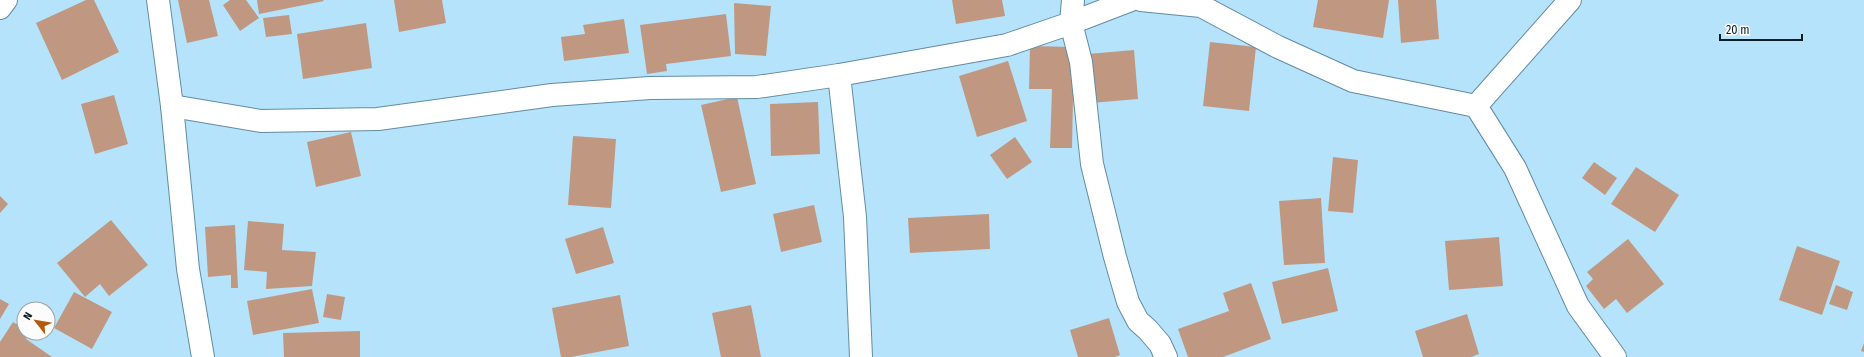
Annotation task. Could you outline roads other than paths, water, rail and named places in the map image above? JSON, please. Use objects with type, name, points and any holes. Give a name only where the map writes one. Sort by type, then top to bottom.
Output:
[{"type":"street","points":[[0,8],[6,0]]},
{"type":"street","points":[[158,0],[172,106],[188,269],[203,357]]},
{"type":"street","points":[[1073,0],[1071,23],[1081,62],[1092,164],[1119,272],[1128,302],[1138,321],[1160,344],[1166,357]]},
{"type":"street","points":[[172,106],[261,121],[378,119],[552,95],[650,88],[757,87],[839,75],[1008,46],[1131,0]]},
{"type":"street","points":[[1142,0],[1201,6],[1278,47],[1353,81],[1476,106],[1515,168],[1578,306],[1615,357]]},
{"type":"street","points":[[1476,106],[1570,0]]},
{"type":"street","points":[[839,75],[855,217],[861,357]]}]
